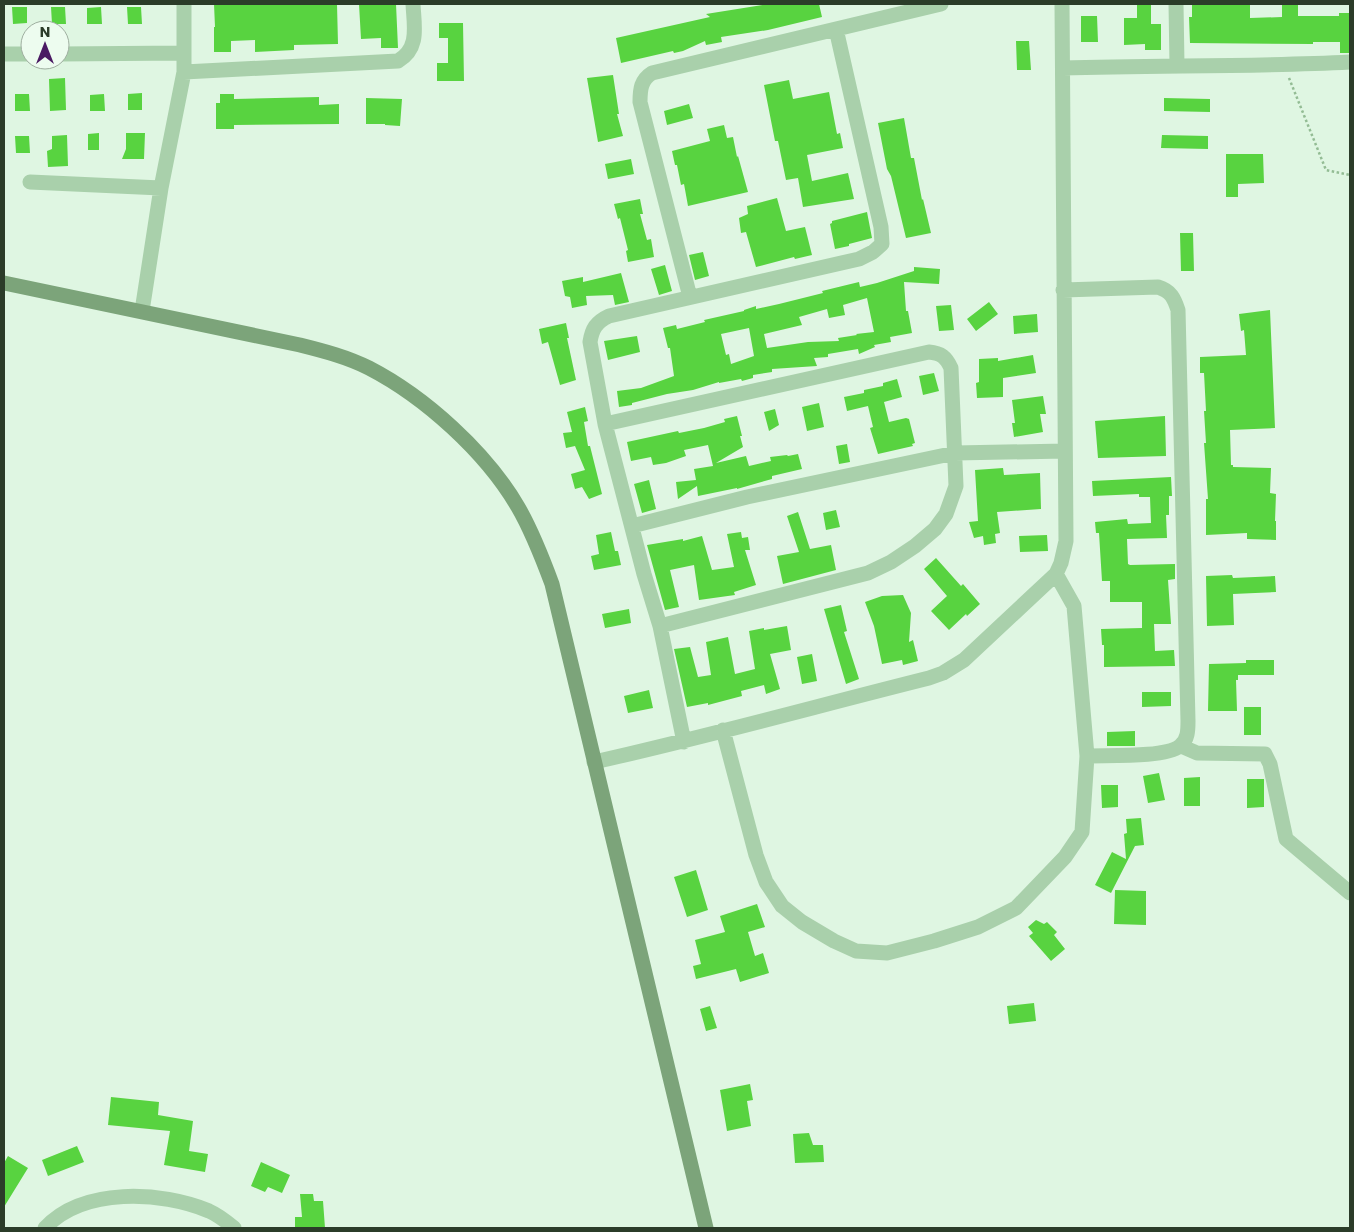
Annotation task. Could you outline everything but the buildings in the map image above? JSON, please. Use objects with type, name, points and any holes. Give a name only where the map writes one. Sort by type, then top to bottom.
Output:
[{"type":"street","points":[[142,311],[161,188],[184,72],[184,4]]},
{"type":"street","points":[[184,72],[398,61],[407,55],[412,48],[414,39],[413,4]]},
{"type":"street","points":[[690,297],[640,102],[642,84],[646,77],[652,73],[941,4]]},
{"type":"street","points":[[594,762],[684,742],[723,730],[943,673],[964,660],[1056,574],[1061,563],[1066,541],[1062,4]]},
{"type":"street","points":[[1176,4],[1177,65]]},
{"type":"street","points":[[684,742],[660,626],[605,424],[590,342],[595,325],[609,316],[859,259],[873,252],[882,244],[881,227],[836,29]]},
{"type":"street","points":[[70,54],[184,53]]},
{"type":"street","points":[[4,54],[20,54]]},
{"type":"street","points":[[1063,68],[1284,65],[1350,62]]},
{"type":"street","points":[[30,182],[161,188]]},
{"type":"street","points":[[4,283],[300,345],[360,364],[406,390],[442,419],[475,451],[518,506],[540,552],[552,584],[706,1228]]},
{"type":"street","points":[[1063,290],[1158,287],[1171,294],[1178,310],[1187,736],[1181,746],[1162,753],[1087,756]]},
{"type":"street","points":[[605,424],[929,352],[942,355],[947,359],[951,368],[956,486],[946,514],[935,529],[891,562],[868,573],[660,626]]},
{"type":"street","points":[[632,526],[747,497],[955,453],[1066,451]]},
{"type":"street","points":[[723,730],[756,855],[766,882],[782,906],[802,922],[834,941],[856,951],[887,953],[978,927],[1016,908],[1065,857],[1082,832],[1087,756],[1074,606],[1056,574]]},
{"type":"street","points":[[1181,746],[1197,753],[1265,754],[1270,764],[1286,839],[1350,893]]},
{"type":"street","points":[[45,1228],[54,1219],[79,1206],[131,1196],[185,1202],[210,1212],[234,1228]]},
{"type":"path","points":[[1284,65],[1326,170],[1350,175]]}]
